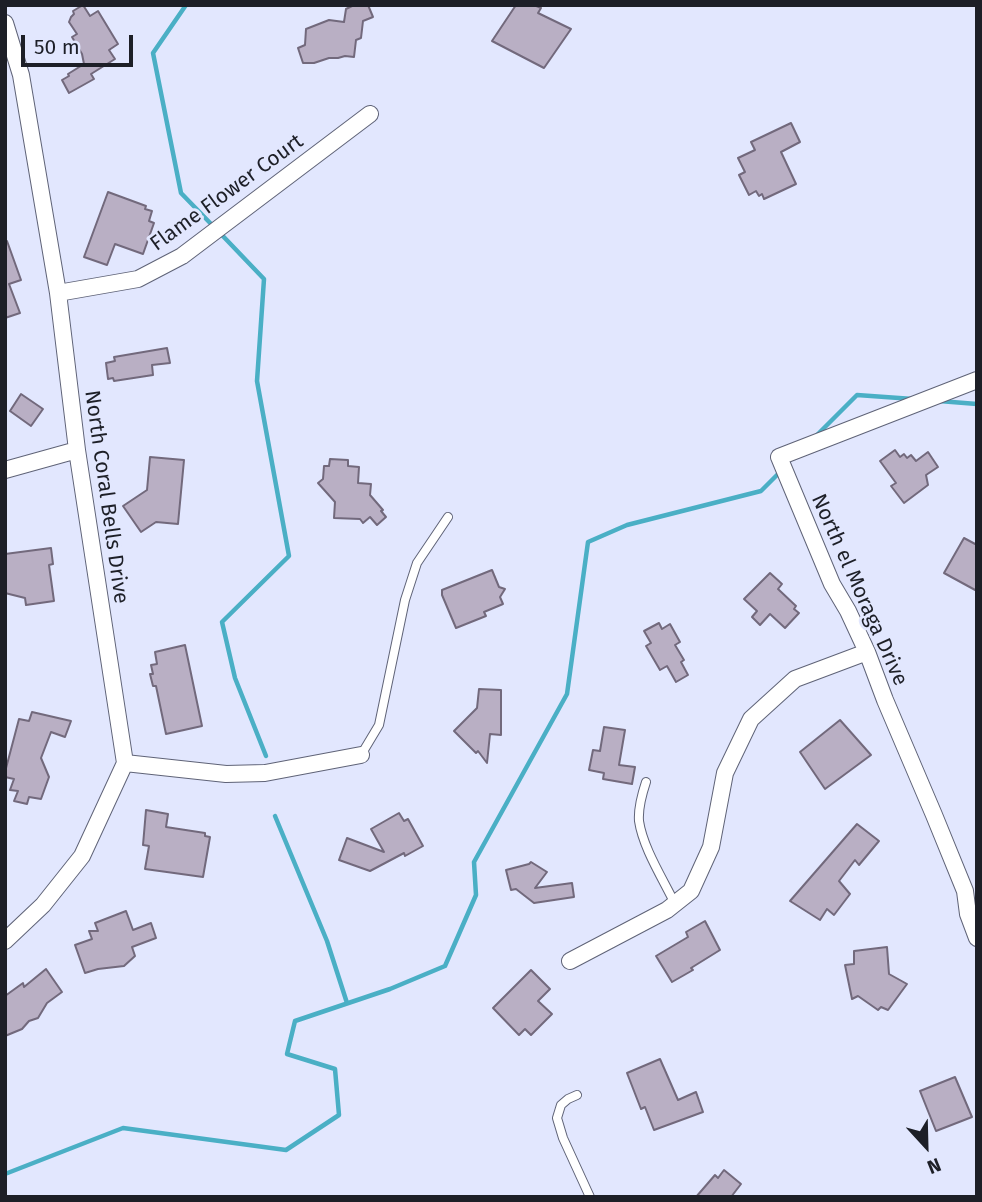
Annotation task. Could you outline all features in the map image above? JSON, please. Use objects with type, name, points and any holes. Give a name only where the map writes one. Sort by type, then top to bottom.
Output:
[{"type":"street","name":"North Coral Bells Drive","points":[[5,23],[21,75],[58,293],[77,450],[125,763]]},
{"type":"street","name":"Flame Flower Court","points":[[58,293],[138,279],[182,256],[370,114]]},
{"type":"street","name":"North el Moraga Drive","points":[[977,380],[779,457],[832,584],[867,652],[885,700],[971,888],[968,915],[977,938]]},
{"type":"street","points":[[5,470],[77,450]]},
{"type":"street","points":[[570,961],[667,910],[691,891],[711,847],[725,774],[751,719],[794,679],[867,652]]},
{"type":"street","points":[[5,941],[43,905],[82,856],[125,763],[226,774],[265,774],[361,755]]},
{"type":"lane","points":[[361,755],[379,724],[405,600],[417,562],[448,517]]},
{"type":"lane","points":[[646,782],[640,801],[639,819],[644,839],[675,904]]},
{"type":"lane","points":[[577,1095],[561,1105],[556,1118],[590,1197]]},
{"type":"building","points":[[83,5],[90,16],[98,11],[118,44],[109,50],[115,59],[91,74],[94,79],[69,93],[62,80],[84,64],[82,54],[72,37],[77,34],[69,22],[73,11]]},
{"type":"building","points":[[354,5],[368,5],[373,17],[363,21],[361,38],[356,40],[354,57],[303,63],[298,48],[305,45],[306,29],[329,20],[344,22],[346,9]]},
{"type":"building","points":[[516,5],[534,5],[541,8],[538,13],[571,29],[544,68],[492,41]]},
{"type":"building","points":[[791,123],[800,142],[781,152],[796,184],[764,199],[762,194],[759,196],[756,191],[749,195],[739,175],[745,172],[738,158],[755,150],[751,142]]},
{"type":"building","points":[[108,192],[146,206],[145,209],[152,211],[149,221],[154,223],[143,254],[115,244],[107,265],[84,257]]},
{"type":"building","points":[[5,241],[21,280],[9,284],[20,313],[5,318]]},
{"type":"building","points":[[167,348],[170,363],[152,365],[153,375],[114,381],[113,378],[108,379],[106,363],[115,361],[114,357]]},
{"type":"building","points":[[21,394],[43,409],[31,426],[10,411]]},
{"type":"building","points":[[895,450],[900,457],[904,454],[907,458],[911,455],[916,461],[928,452],[938,467],[926,475],[928,485],[904,503],[891,486],[896,483],[880,461]]},
{"type":"building","points":[[150,457],[184,460],[178,524],[156,522],[141,532],[123,506],[147,490]]},
{"type":"building","points":[[330,459],[348,460],[348,466],[359,467],[358,483],[371,484],[370,495],[386,517],[377,525],[370,517],[363,523],[360,519],[334,518],[335,502],[318,483],[323,479],[324,466],[329,466]]},
{"type":"building","points":[[964,538],[977,545],[977,591],[944,573]]},
{"type":"building","points":[[51,548],[53,564],[49,565],[54,601],[26,605],[25,598],[5,593],[5,554]]},
{"type":"building","points":[[492,570],[499,587],[505,589],[500,597],[503,604],[484,612],[486,616],[456,628],[442,590]]},
{"type":"building","points":[[770,573],[782,584],[778,589],[796,606],[794,609],[799,613],[785,628],[770,614],[760,625],[752,617],[757,611],[744,599]]},
{"type":"building","points":[[659,623],[662,629],[670,624],[680,642],[675,645],[684,660],[681,662],[688,675],[676,682],[667,666],[660,670],[646,646],[651,643],[644,631]]},
{"type":"building","points":[[185,645],[202,726],[166,734],[156,686],[153,686],[150,674],[153,674],[151,665],[157,664],[155,652]]},
{"type":"building","points":[[479,689],[501,690],[501,735],[490,734],[487,763],[478,751],[476,753],[454,731],[477,708]]},
{"type":"building","points":[[32,712],[71,721],[65,737],[51,732],[41,758],[49,777],[41,799],[29,797],[27,804],[14,801],[18,791],[10,790],[14,779],[5,777],[5,772],[19,719],[29,721]]},
{"type":"building","points":[[840,720],[871,755],[825,789],[800,752]]},
{"type":"building","points":[[604,727],[625,730],[619,765],[635,767],[632,784],[603,779],[604,773],[589,770],[593,750],[600,751]]},
{"type":"building","points":[[146,810],[168,814],[166,827],[205,833],[205,836],[210,837],[203,877],[145,869],[149,846],[143,845]]},
{"type":"building","points":[[399,813],[404,821],[408,819],[423,846],[370,871],[339,860],[347,838],[384,852],[371,829]]},
{"type":"building","points":[[857,824],[879,841],[859,865],[855,860],[839,881],[850,894],[834,915],[827,909],[820,920],[790,901]]},
{"type":"building","points":[[531,862],[547,872],[535,888],[572,883],[574,897],[534,903],[516,889],[511,890],[506,870]]},
{"type":"building","points":[[126,911],[133,930],[151,923],[156,938],[132,947],[135,956],[124,966],[85,973],[75,945],[92,939],[89,931],[98,931],[95,923]]},
{"type":"building","points":[[705,921],[720,950],[672,982],[656,956],[688,937],[686,932]]},
{"type":"building","points":[[887,947],[889,974],[907,984],[888,1010],[881,1007],[878,1010],[858,996],[852,999],[845,965],[854,964],[854,951]]},
{"type":"building","points":[[46,969],[62,992],[47,1003],[38,1018],[5,1036],[5,996],[23,983],[24,987]]},
{"type":"building","points":[[531,970],[550,989],[538,1001],[552,1014],[531,1035],[525,1029],[519,1035],[493,1008]]},
{"type":"building","points":[[660,1059],[678,1100],[696,1092],[703,1112],[654,1130],[645,1107],[641,1109],[627,1073]]},
{"type":"building","points":[[955,1077],[972,1117],[936,1131],[920,1091]]},
{"type":"building","points":[[724,1170],[741,1184],[731,1197],[696,1197],[715,1175],[718,1178]]},
{"type":"waterway","points":[[186,5],[153,53],[181,193],[214,227]]},
{"type":"waterway","points":[[220,233],[264,279],[257,381],[289,556],[222,622],[235,678],[266,756]]},
{"type":"waterway","points":[[816,436],[857,395],[913,399]]},
{"type":"waterway","points":[[939,401],[977,404]]},
{"type":"waterway","points":[[5,1174],[123,1128],[286,1150],[339,1115],[335,1069],[287,1054],[295,1021],[390,989],[445,966],[476,895],[474,862],[567,694],[588,542],[627,525],[761,491],[780,472]]},
{"type":"waterway","points":[[275,816],[327,941],[347,1003]]}]
